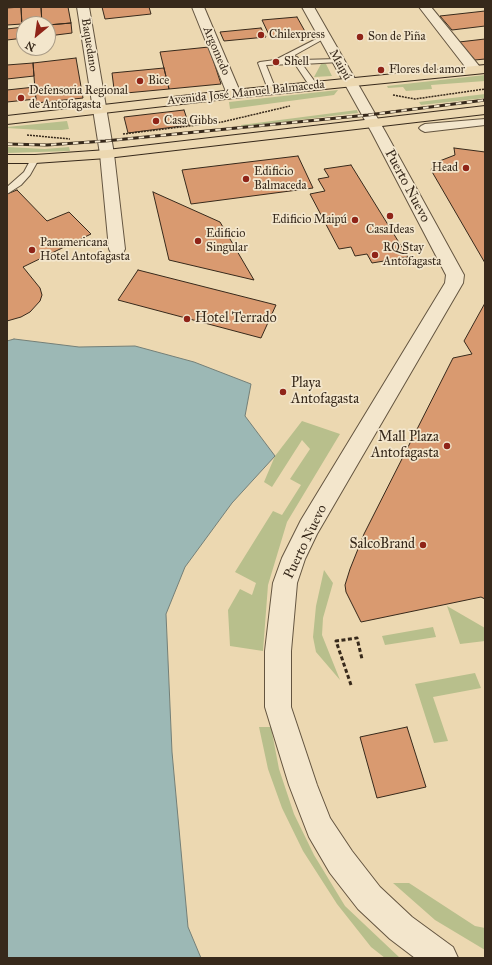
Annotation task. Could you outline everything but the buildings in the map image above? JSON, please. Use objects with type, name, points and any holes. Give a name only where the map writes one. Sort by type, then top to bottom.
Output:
[{"type":"highway","name":"Avenida José Manuel Balmaceda","points":[[7,120],[234,94],[480,69]]},
{"type":"highway","points":[[7,159],[36,159],[107,154],[485,110]]},
{"type":"street","name":"Baquedano","points":[[83,7],[107,154],[117,249]]},
{"type":"street","name":"Argomedo","points":[[198,7],[234,94]]},
{"type":"street","name":"Maipú","points":[[308,7],[373,123]]},
{"type":"street","points":[[425,7],[480,69]]},
{"type":"street","points":[[425,128],[485,122]]},
{"type":"street","name":"Puerto Nuevo","points":[[373,123],[453,270],[455,275],[454,283],[309,528],[294,558],[285,583],[278,651],[278,707],[302,785],[319,827],[340,862],[369,898],[401,928],[442,958]]},
{"type":"lane","points":[[276,62],[324,37]]},
{"type":"lane","points":[[292,54],[299,61],[314,86]]},
{"type":"lane","points":[[272,90],[262,63],[338,61]]},
{"type":"lane","points":[[7,190],[22,178],[36,159]]},
{"type":"path","points":[[357,94],[373,92],[415,98],[485,90]]},
{"type":"path","points":[[23,135],[70,139],[104,136],[222,122],[294,106]]},
{"type":"path","points":[[351,685],[336,641],[357,638],[362,659]]},
{"type":"green space","points":[[321,64],[326,64],[332,76],[314,77]]},
{"type":"green space","points":[[485,75],[485,81],[431,85],[432,89],[406,91],[403,87],[388,88],[387,86]]},
{"type":"green space","points":[[338,90],[334,95],[230,109],[229,102]]},
{"type":"green space","points":[[485,94],[485,98],[421,105],[419,102]]},
{"type":"green space","points":[[357,110],[358,113],[241,127],[241,125]]},
{"type":"green space","points":[[67,121],[69,129],[62,130],[7,128],[7,127]]},
{"type":"green space","points":[[7,147],[45,149],[69,147],[70,151],[7,153]]},
{"type":"green space","points":[[302,421],[340,434],[287,522],[268,585],[263,651],[230,646],[228,610],[240,589],[252,595],[256,583],[235,572],[273,511],[282,515],[301,485],[290,479],[310,449],[302,440],[272,487],[264,482],[275,456]]},
{"type":"green space","points":[[324,570],[333,583],[323,618],[322,635],[340,680],[316,652],[313,637],[316,606]]},
{"type":"green space","points":[[447,606],[485,628],[485,641],[460,644]]},
{"type":"green space","points":[[433,627],[436,637],[385,645],[382,636]]},
{"type":"green space","points":[[475,673],[481,688],[433,697],[448,741],[434,743],[415,684]]},
{"type":"green space","points":[[259,727],[271,727],[279,769],[294,814],[314,855],[345,906],[400,958],[385,958],[371,947],[337,904],[303,851],[282,808],[268,769]]},
{"type":"green space","points":[[393,883],[409,883],[475,926],[485,928],[485,950],[435,920]]},
{"type":"water","points":[[14,339],[79,347],[135,346],[194,362],[251,384],[245,416],[275,456],[232,503],[185,567],[166,614],[172,752],[188,927],[201,958],[7,958],[7,341]]},
{"type":"railway","points":[[7,144],[47,145],[105,141],[368,115],[485,100]]},
{"type":"place","name":"Chilexpress","points":[[261,35]]},
{"type":"place","name":"Son de Piña","points":[[360,37]]},
{"type":"place","name":"Shell","points":[[276,62]]},
{"type":"place","name":"Flores del amor","points":[[381,70]]},
{"type":"place","name":"Bice","points":[[140,81]]},
{"type":"place","name":"Defensoria Regional de Antofagasta","points":[[21,98]]},
{"type":"place","name":"Casa Gibbs","points":[[156,121]]},
{"type":"place","name":"Head","points":[[466,168]]},
{"type":"place","name":"Edificio Balmaceda","points":[[246,179]]},
{"type":"place","name":"CasaIdeas","points":[[390,216]]},
{"type":"place","name":"Edificio Maipú","points":[[355,220]]},
{"type":"place","name":"Edificio Singular","points":[[198,241]]},
{"type":"place","name":"Panamericana Hotel Antofagasta","points":[[32,250]]},
{"type":"place","name":"RQ Stay Antofagasta","points":[[375,255]]},
{"type":"place","name":"Hotel Terrado","points":[[187,319]]},
{"type":"place","name":"Playa Antofagasta","points":[[283,392]]},
{"type":"place","name":"Mall Plaza Antofagasta","points":[[447,446]]},
{"type":"place","name":"SalcoBrand","points":[[423,545]]}]
